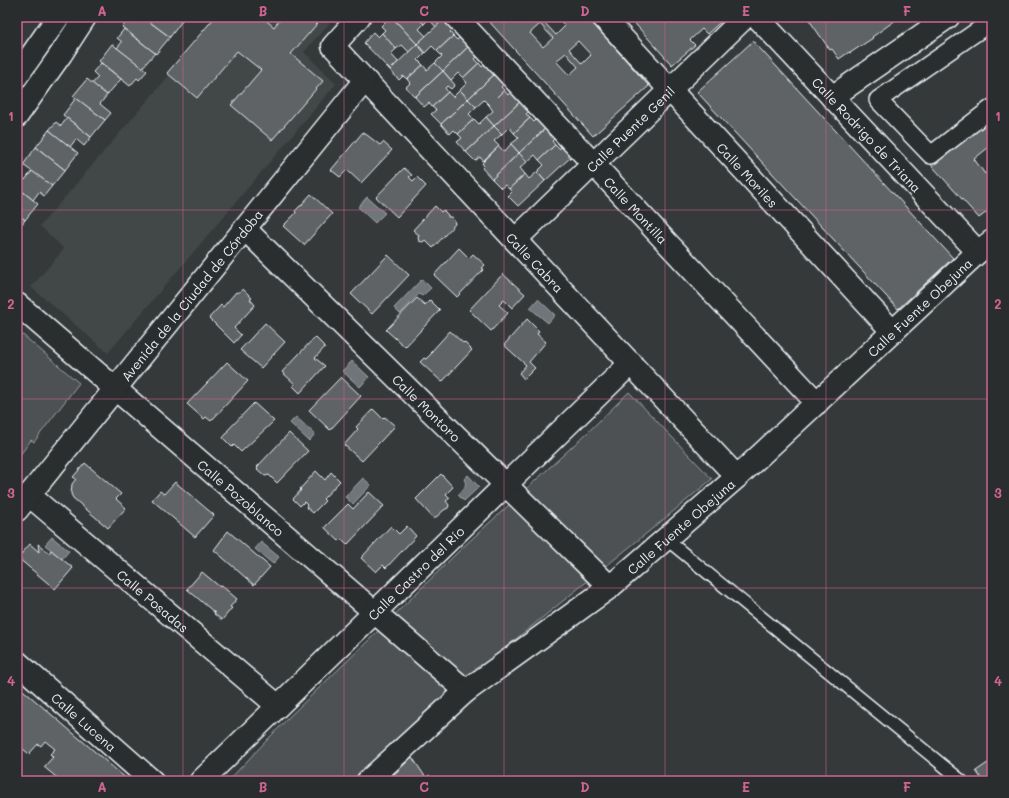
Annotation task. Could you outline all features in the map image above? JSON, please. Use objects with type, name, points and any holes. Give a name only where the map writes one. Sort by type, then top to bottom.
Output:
[{"type":"street","points":[[17,76],[58,17]]},
{"type":"street","points":[[17,116],[85,17]]},
{"type":"street","name":"Calle Cabra","points":[[359,17],[333,46],[737,478]]},
{"type":"street","name":"Calle Montilla","points":[[456,17],[817,403]]},
{"type":"street","name":"Calle Moriles","points":[[603,17],[893,332]]},
{"type":"street","name":"Calle Puente Genil","points":[[515,240],[745,17]]},
{"type":"street","name":"Calle Rodrigo de Triana","points":[[757,17],[832,97],[985,247]]},
{"type":"street","points":[[832,97],[948,17]]},
{"type":"street","points":[[992,21],[878,100],[931,155],[992,108]]},
{"type":"street","name":"Avenida de la Ciudad de Córdoba","points":[[23,503],[365,80]]},
{"type":"street","name":"Calle Montoro","points":[[245,229],[610,587]]},
{"type":"street","name":"Calle Fuente Obejuna","points":[[368,781],[466,691],[610,587],[737,478],[985,247]]},
{"type":"street","name":"Calle Pozoblanco","points":[[17,304],[466,691]]},
{"type":"street","name":"Calle Castro del Río","points":[[201,781],[630,363]]},
{"type":"street","name":"Calle Posadas","points":[[23,503],[278,706]]},
{"type":"street","name":"Calle Lucena","points":[[17,662],[152,781]]},
{"type":"lane","points":[[666,539],[962,781]]},
{"type":"shaded area","points":[[219,17],[335,17],[304,52],[336,84],[108,353],[31,287],[64,249],[40,226]]},
{"type":"shaded area","points":[[367,197],[385,213],[375,223],[358,207]]},
{"type":"shaded area","points":[[422,279],[431,288],[422,296],[419,294],[400,314],[394,308]]},
{"type":"shaded area","points":[[538,299],[555,315],[548,323],[530,308]]},
{"type":"shaded area","points":[[17,330],[79,383],[34,442],[31,440],[17,459]]},
{"type":"shaded area","points":[[352,361],[369,377],[360,387],[342,371]]},
{"type":"shaded area","points":[[629,392],[712,479],[443,698],[357,781],[228,781],[289,717],[461,549],[587,433]]},
{"type":"shaded area","points":[[296,417],[315,434],[309,441],[290,423]]},
{"type":"shaded area","points":[[468,475],[479,487],[464,501],[458,495],[464,487],[464,479]]},
{"type":"shaded area","points":[[363,478],[371,485],[353,504],[345,497]]},
{"type":"shaded area","points":[[52,537],[69,551],[62,559],[45,545]]},
{"type":"shaded area","points":[[261,542],[279,557],[273,564],[255,549]]},
{"type":"building","points":[[138,17],[143,17],[170,37],[156,54],[122,27],[129,19],[134,23]]},
{"type":"building","points":[[143,17],[176,17],[182,21],[170,37]]},
{"type":"building","points":[[176,17],[185,17],[181,21]]},
{"type":"building","points":[[215,17],[262,17],[274,27],[282,17],[323,17],[291,54],[323,81],[272,140],[231,105],[261,70],[237,51],[197,98],[167,73]]},
{"type":"building","points":[[390,17],[392,17],[417,44],[409,52],[402,45],[396,49],[382,33],[385,30],[381,26]]},
{"type":"building","points":[[392,17],[417,17],[424,24],[419,29],[426,36],[417,44]]},
{"type":"building","points":[[417,17],[445,18],[436,27],[429,19],[424,24]]},
{"type":"building","points":[[485,17],[547,17],[543,21],[556,35],[565,26],[557,17],[587,17],[649,86],[593,136]],"holes":[[[540,24],[553,38],[543,47],[530,33]],[[578,41],[591,55],[582,64],[569,49]],[[566,53],[578,67],[569,75],[556,61]]]},
{"type":"building","points":[[629,17],[726,17],[707,34],[702,29],[690,40],[695,45],[672,65]]},
{"type":"building","points":[[807,17],[900,17],[872,37],[873,38],[839,59],[832,49],[830,50]]},
{"type":"building","points":[[445,18],[454,28],[450,32],[453,36],[437,51],[432,46],[425,53],[417,44]]},
{"type":"building","points":[[124,29],[155,53],[142,68],[117,48],[122,42],[117,38]]},
{"type":"building","points":[[373,32],[378,37],[382,33],[396,49],[391,54],[398,62],[390,70],[364,43]]},
{"type":"building","points":[[453,36],[457,40],[461,36],[470,45],[443,71],[435,63],[442,56],[437,51]]},
{"type":"building","points":[[753,41],[953,258],[898,309],[697,92]]},
{"type":"building","points":[[112,44],[147,71],[139,80],[137,78],[130,86],[99,61]]},
{"type":"building","points":[[417,44],[425,53],[418,60],[423,65],[407,79],[403,76],[399,80],[390,70]]},
{"type":"building","points":[[470,45],[479,55],[475,59],[479,63],[463,78],[458,73],[451,80],[443,71]]},
{"type":"building","points":[[101,63],[121,79],[107,95],[92,84],[98,77],[93,72]]},
{"type":"building","points":[[435,63],[443,71],[415,97],[406,87],[410,83],[407,79],[423,65],[427,70]]},
{"type":"building","points":[[479,63],[482,67],[486,63],[496,73],[468,99],[460,90],[467,83],[463,78]]},
{"type":"building","points":[[443,71],[455,85],[451,89],[447,86],[445,88],[448,92],[432,107],[429,103],[424,107],[415,97]]},
{"type":"building","points":[[496,73],[505,83],[501,87],[504,90],[489,105],[484,100],[476,107],[468,99]]},
{"type":"building","points":[[87,79],[107,95],[100,104],[111,113],[105,120],[73,96]]},
{"type":"building","points":[[460,90],[468,99],[441,124],[431,114],[436,110],[432,107],[448,92],[453,97]]},
{"type":"building","points":[[504,90],[508,95],[512,90],[522,100],[494,126],[486,117],[493,111],[489,105]]},
{"type":"building","points":[[76,98],[105,120],[91,137],[63,115]]},
{"type":"building","points":[[468,99],[476,107],[469,114],[474,119],[458,134],[454,130],[450,134],[441,124]]},
{"type":"building","points":[[522,100],[531,110],[526,114],[530,118],[514,133],[509,127],[502,134],[494,126]]},
{"type":"building","points":[[992,105],[992,151],[989,147],[974,159],[985,174],[992,168],[992,208],[979,218],[925,158]]},
{"type":"building","points":[[486,117],[494,126],[466,152],[457,142],[462,138],[458,134],[474,119],[479,124]]},
{"type":"building","points":[[67,118],[91,137],[84,146],[76,139],[70,147],[49,130],[56,122],[61,126]]},
{"type":"building","points":[[530,118],[534,122],[538,118],[547,127],[519,153],[511,144],[519,138],[514,133]]},
{"type":"building","points":[[494,126],[502,134],[494,141],[499,146],[483,161],[480,157],[475,161],[466,152]]},
{"type":"building","points":[[547,127],[556,137],[552,141],[555,145],[539,160],[535,155],[527,162],[519,153]]},
{"type":"building","points":[[49,130],[78,153],[65,170],[36,147]]},
{"type":"building","points":[[363,132],[380,145],[383,142],[392,150],[361,183],[347,170],[340,177],[331,170]]},
{"type":"building","points":[[511,144],[519,153],[492,179],[482,168],[484,166],[482,163],[499,146],[504,152]]},
{"type":"building","points":[[555,145],[559,149],[563,145],[573,155],[545,181],[537,172],[544,165],[539,160]]},
{"type":"building","points":[[36,147],[65,170],[52,186],[23,165]]},
{"type":"building","points":[[519,153],[527,162],[520,168],[525,174],[509,189],[505,185],[501,188],[492,179]]},
{"type":"building","points":[[404,168],[412,175],[409,177],[413,181],[417,177],[426,186],[397,217],[376,197]]},
{"type":"building","points":[[32,171],[52,186],[44,196],[39,192],[33,200],[17,187],[17,183],[21,177],[25,180]]},
{"type":"building","points":[[537,172],[545,181],[518,206],[508,196],[512,192],[509,189],[525,174],[529,179]]},
{"type":"building","points":[[17,187],[38,204],[25,220],[17,214]]},
{"type":"building","points":[[311,194],[332,214],[304,245],[283,226],[296,213],[295,211],[303,205],[302,204]]},
{"type":"building","points":[[435,206],[441,212],[443,210],[448,217],[451,217],[455,224],[433,248],[425,240],[423,242],[419,241],[419,235],[413,230]]},
{"type":"building","points":[[17,214],[25,220],[18,229],[17,229]]},
{"type":"building","points":[[459,248],[469,258],[473,254],[485,265],[482,268],[484,269],[457,297],[434,275]]},
{"type":"building","points":[[388,255],[409,275],[372,314],[351,294]]},
{"type":"building","points":[[503,274],[525,294],[512,308],[504,300],[499,305],[508,313],[491,331],[469,310]]},
{"type":"building","points":[[243,289],[252,298],[250,299],[255,305],[234,328],[241,335],[234,343],[209,318],[221,305],[223,307],[236,292],[238,293]]},
{"type":"building","points":[[417,298],[425,305],[430,300],[440,310],[405,347],[386,330]]},
{"type":"building","points":[[527,319],[539,331],[537,334],[546,342],[529,362],[535,368],[524,379],[519,373],[526,365],[504,345]]},
{"type":"building","points":[[265,323],[285,342],[261,368],[240,350]]},
{"type":"building","points":[[450,331],[472,350],[442,382],[420,362],[432,353],[431,352]]},
{"type":"building","points":[[315,337],[325,347],[315,358],[325,366],[300,393],[293,386],[295,384],[282,372]]},
{"type":"building","points":[[227,362],[248,381],[211,421],[206,417],[204,419],[187,404]]},
{"type":"building","points":[[341,377],[361,396],[330,430],[309,410]]},
{"type":"building","points":[[254,403],[274,421],[241,452],[234,445],[232,447],[223,438],[228,432],[227,431]]},
{"type":"building","points":[[373,409],[383,419],[385,417],[395,426],[362,461],[344,445],[358,429],[356,427]]},
{"type":"building","points":[[289,433],[308,451],[277,483],[269,475],[265,476],[257,469],[257,467]]},
{"type":"building","points":[[85,463],[121,494],[116,499],[126,508],[108,528],[73,498],[71,494],[72,484],[76,479],[73,477]]},
{"type":"building","points":[[316,471],[325,480],[331,472],[340,481],[323,499],[325,501],[313,513],[306,507],[307,505],[304,502],[300,506],[293,499]]},
{"type":"building","points":[[441,474],[453,487],[446,494],[450,498],[446,501],[449,505],[448,508],[434,519],[416,499]]},
{"type":"building","points":[[175,482],[214,515],[195,537],[152,500],[160,491],[164,494]]},
{"type":"building","points":[[369,492],[384,506],[347,545],[341,539],[339,541],[325,527],[348,504],[353,509]]},
{"type":"building","points":[[391,526],[399,534],[407,526],[416,536],[386,568],[383,565],[376,572],[361,558]]},
{"type":"building","points":[[228,531],[270,567],[254,585],[214,550]]},
{"type":"building","points":[[30,544],[39,552],[38,544],[49,553],[51,550],[73,568],[55,589],[18,558]]},
{"type":"building","points":[[202,572],[237,599],[222,620],[187,589]]},
{"type":"building","points":[[17,685],[129,781],[61,781],[44,767],[53,757],[50,754],[55,749],[45,741],[41,746],[38,744],[29,754],[17,744]]},
{"type":"building","points":[[412,757],[426,778],[429,775],[433,781],[387,781]]},
{"type":"building","points":[[992,760],[992,780],[983,781],[976,771]]}]
